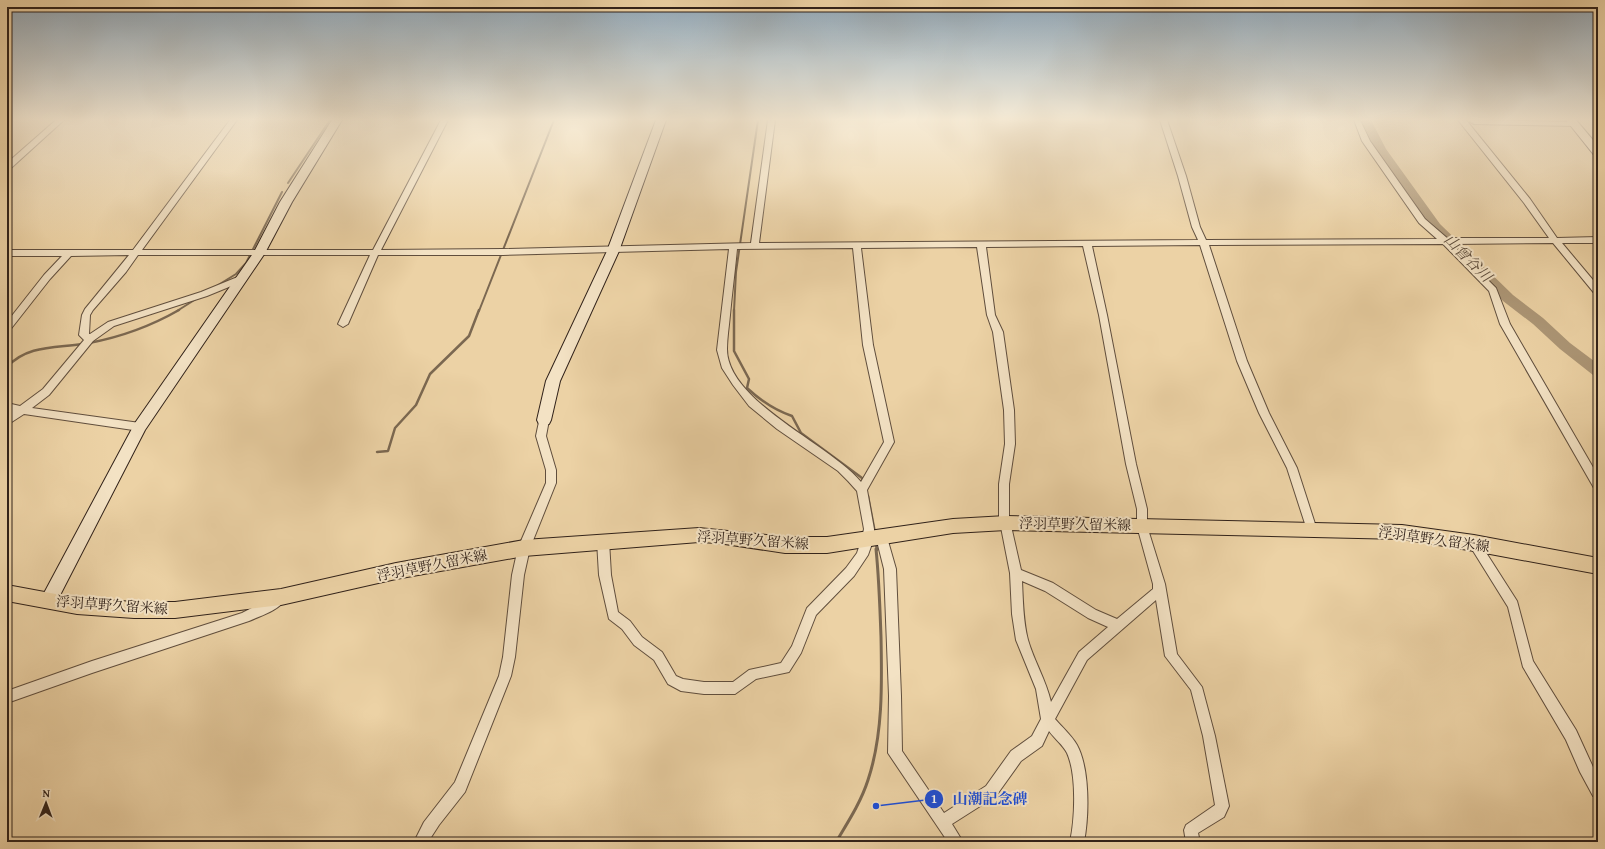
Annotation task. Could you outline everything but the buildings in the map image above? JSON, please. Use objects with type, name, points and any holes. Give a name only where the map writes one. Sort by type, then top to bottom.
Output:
[{"type":"main road","name":"浮羽草野久留米線","points":[[7,594],[77,606],[134,610],[175,610],[281,596],[404,570],[524,548],[699,535],[802,546],[827,545],[953,526],[1006,523],[1372,530],[1402,532],[1474,543],[1598,566]]},
{"type":"street","points":[[7,167],[14,160]]},
{"type":"street","points":[[88,342],[84,335],[86,315],[95,302],[137,253],[204,160]]},
{"type":"street","points":[[49,600],[140,426],[243,278],[254,253],[312,160]]},
{"type":"street","points":[[343,324],[375,253],[423,160]]},
{"type":"street","points":[[422,842],[432,821],[452,800],[460,787],[498,694],[509,656],[515,591],[524,548],[541,511],[552,477],[541,436],[553,381],[613,250],[646,160]]},
{"type":"street","points":[[755,246],[766,160]]},
{"type":"street","points":[[1176,160],[1196,226],[1204,244],[1242,361],[1264,413],[1292,468],[1312,530]]},
{"type":"street","points":[[1379,160],[1428,229],[1448,241],[1495,293],[1505,324],[1598,485]]},
{"type":"street","points":[[1494,160],[1527,201],[1555,240],[1598,292]]},
{"type":"street","points":[[7,253],[501,252],[755,246],[1598,240]]},
{"type":"street","points":[[981,244],[991,315],[998,332],[1009,410],[1010,444],[1004,484],[1004,517],[1016,573],[1022,640],[1042,689],[1048,720],[1072,749],[1079,773],[1081,822],[1077,842]]},
{"type":"street","points":[[1087,244],[1103,315],[1130,464],[1142,509],[1142,526],[1159,584],[1171,656],[1196,687],[1209,736],[1222,806],[1219,812],[1192,830],[1193,842]]},
{"type":"street","points":[[857,246],[868,345],[889,442],[862,490]]},
{"type":"street","points":[[733,247],[722,350],[727,368],[736,383],[752,403],[781,426],[842,468],[862,490],[869,528],[877,537],[890,569],[895,696],[895,753],[956,842]]},
{"type":"street","points":[[7,328],[47,277],[70,252]]},
{"type":"street","points":[[7,421],[46,392],[88,342],[112,324],[204,294],[243,278]]},
{"type":"street","points":[[7,407],[49,415],[140,426]]},
{"type":"street","points":[[603,541],[605,575],[613,615],[626,625],[638,641],[658,656],[672,680],[681,685],[704,688],[735,688],[753,674],[785,668],[797,649],[811,612],[850,572],[877,537]]},
{"type":"street","points":[[1474,543],[1512,605],[1527,663],[1564,723],[1598,791]]},
{"type":"street","points":[[1016,573],[1049,587],[1092,614],[1117,625]]},
{"type":"street","points":[[943,822],[991,791],[1016,756],[1037,741],[1083,656],[1158,591],[1159,584]]},
{"type":"street","points":[[7,697],[78,670],[231,621],[270,606],[281,596]]},
{"type":"waterway","points":[[288,183],[304,160]]},
{"type":"waterway","points":[[479,311],[538,160]]},
{"type":"waterway","points":[[734,311],[736,272],[752,160]]},
{"type":"waterway","name":"山曾谷川","points":[[1388,160],[1436,227],[1508,298],[1538,321],[1565,346],[1598,371]]},
{"type":"waterway","points":[[215,287],[236,274],[246,263],[282,192]]},
{"type":"waterway","points":[[177,311],[196,299]]},
{"type":"waterway","points":[[89,343],[113,338],[136,330],[179,310]]},
{"type":"waterway","points":[[377,452],[388,451],[395,428],[416,405],[430,374],[469,336],[479,310]]},
{"type":"waterway","points":[[734,311],[734,351],[749,379],[747,388],[768,405],[792,416],[801,433],[862,478],[863,482]]},
{"type":"waterway","points":[[7,367],[15,360],[32,351],[82,344]]},
{"type":"waterway","points":[[868,496],[875,533]]},
{"type":"waterway","points":[[876,544],[877,550]]},
{"type":"waterway","points":[[836,842],[854,812],[868,780],[873,763],[879,727],[881,655],[876,549]]},
{"type":"place","name":"山潮記念碑","points":[[876,806]]}]
